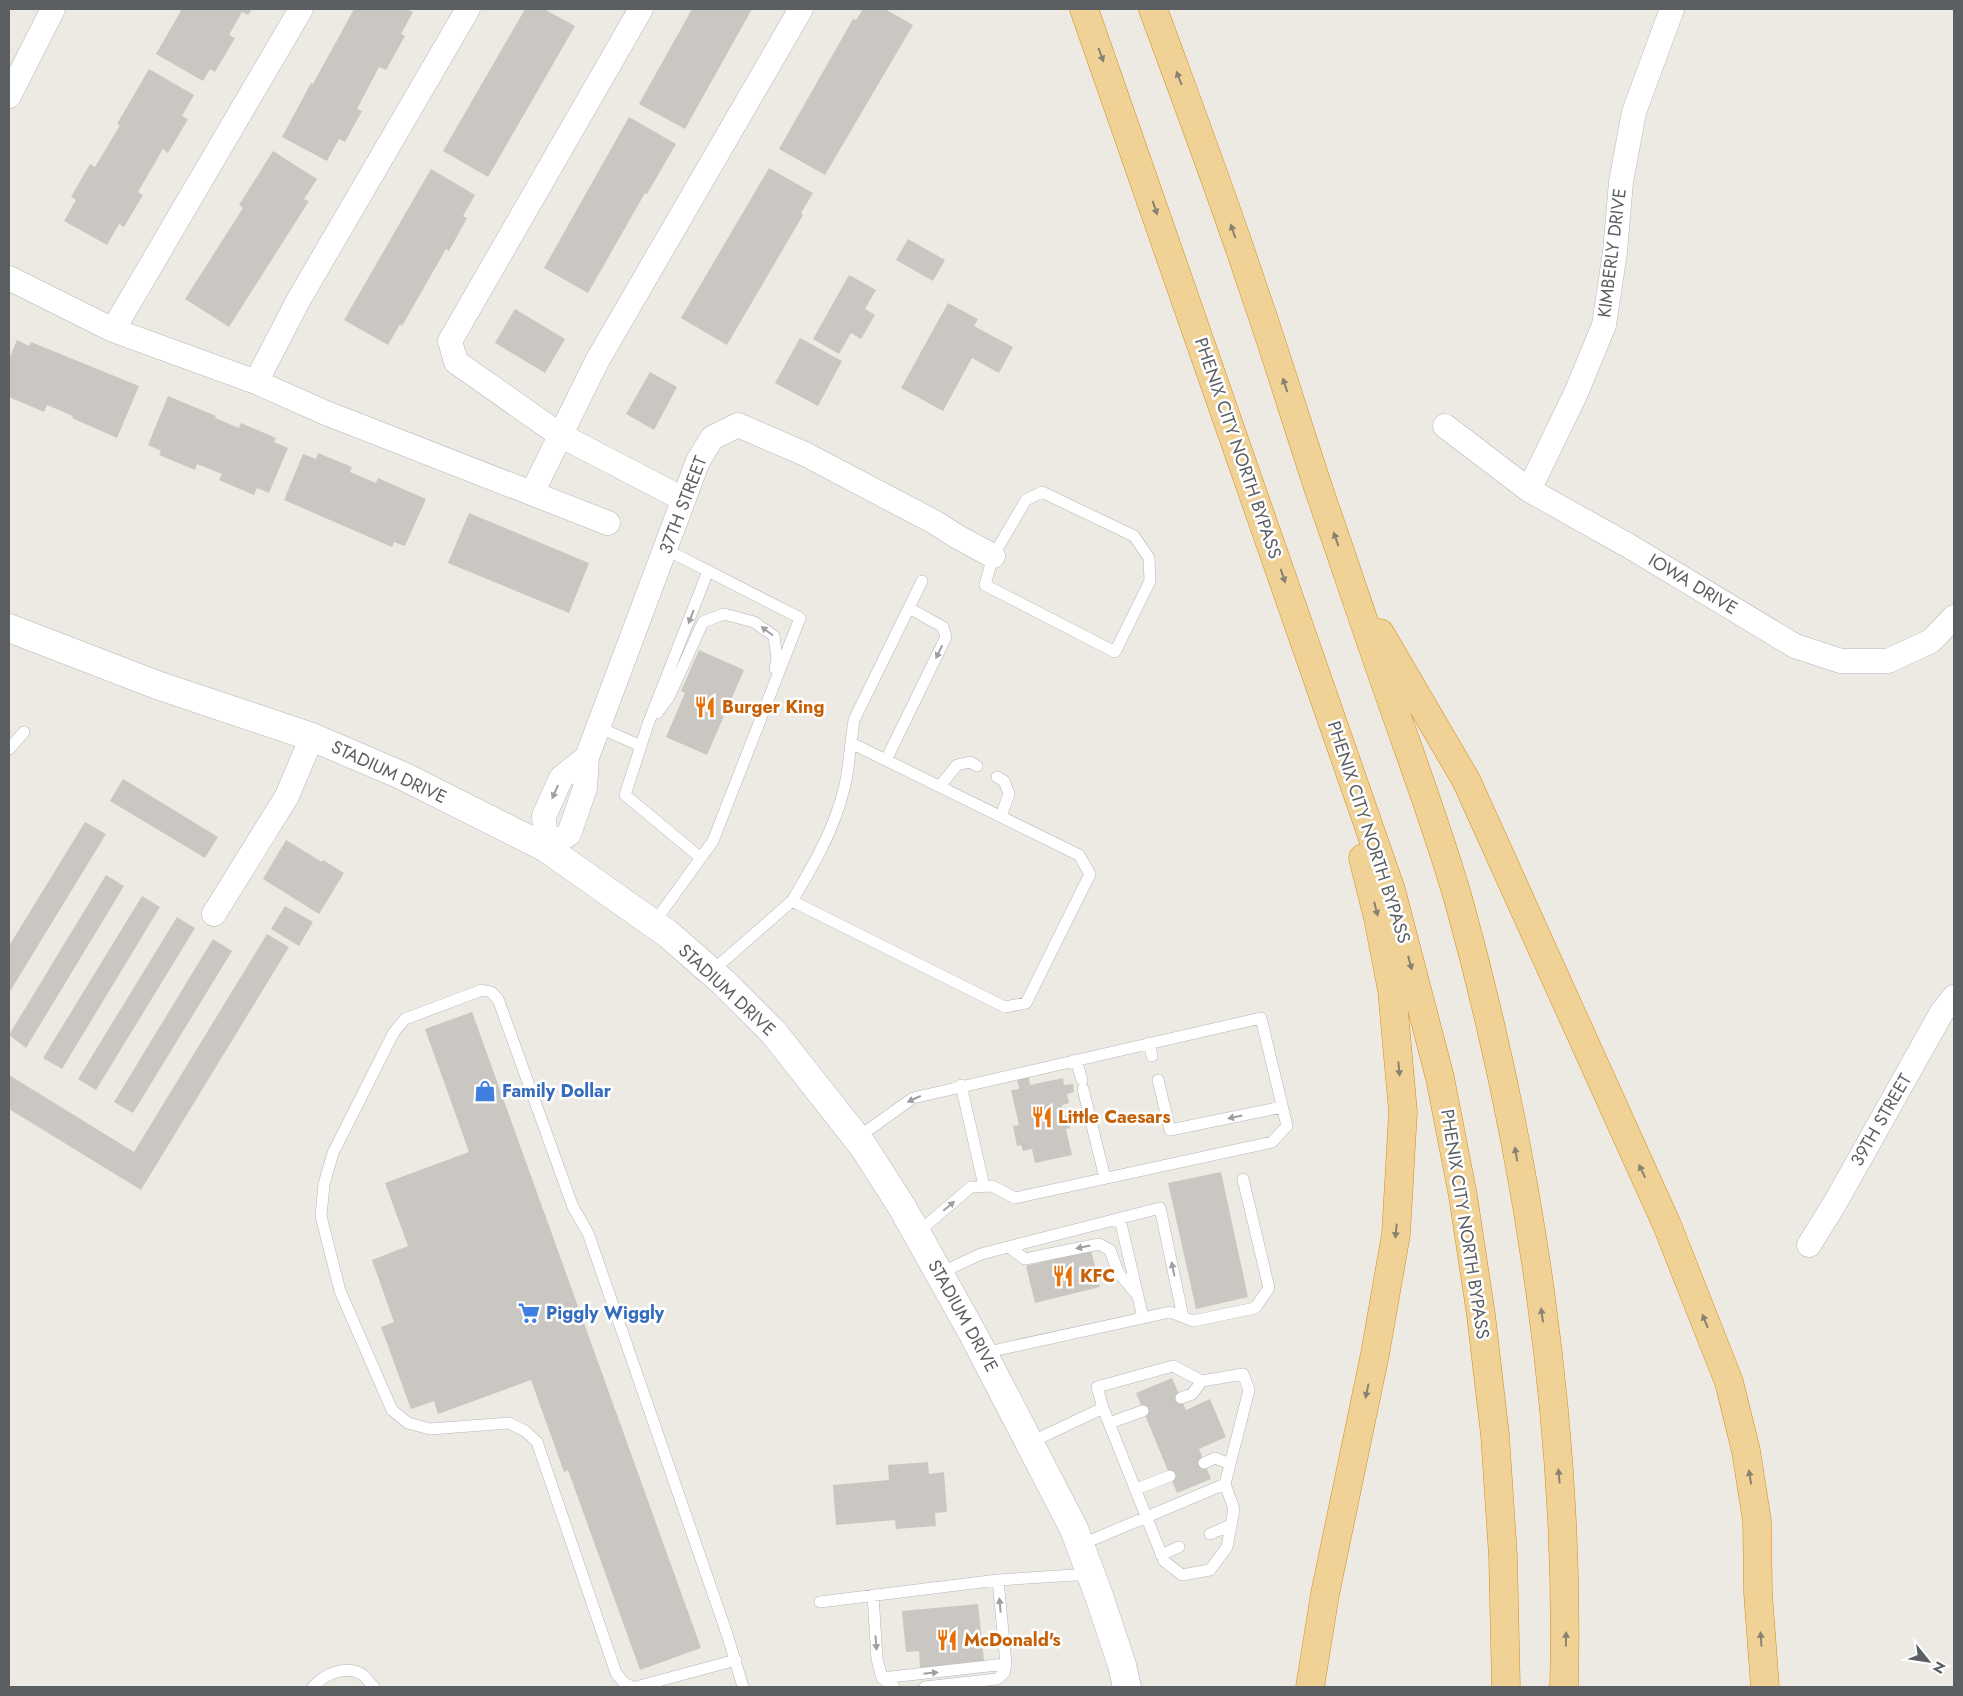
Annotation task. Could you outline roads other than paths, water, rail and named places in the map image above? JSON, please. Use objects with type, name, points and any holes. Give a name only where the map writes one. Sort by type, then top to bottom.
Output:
[{"type":"highway","name":"PHENIX CITY NORTH BYPASS","points":[[1084,9],[1391,890],[1440,1078],[1463,1196],[1481,1315],[1495,1435],[1504,1556],[1506,1687]]},
{"type":"highway","points":[[1153,9],[1196,123],[1254,289],[1301,438],[1458,898],[1488,1015],[1513,1134],[1534,1253],[1550,1374],[1560,1495],[1565,1589],[1564,1687]]},
{"type":"highway","points":[[1352,585],[1466,780],[1667,1225],[1729,1382],[1746,1451],[1757,1521],[1758,1593],[1765,1687]]},
{"type":"highway","points":[[1310,1687],[1326,1594],[1375,1354],[1396,1234],[1403,1112],[1392,990],[1380,927],[1323,691]]},
{"type":"street","points":[[9,96],[53,9]]},
{"type":"street","points":[[113,330],[301,9]]},
{"type":"street","points":[[256,382],[299,299],[468,9]]},
{"type":"street","points":[[641,9],[450,341],[456,362],[560,435],[683,499]]},
{"type":"street","points":[[532,494],[597,361],[801,9]]},
{"type":"street","name":"KIMBERLY DRIVE","points":[[1529,490],[1576,393],[1604,325],[1615,252],[1621,182],[1634,112],[1672,9]]},
{"type":"street","points":[[9,278],[113,330],[256,382],[326,413],[608,523]]},
{"type":"street","name":"37TH STREET","points":[[546,848],[544,816],[561,778],[587,757],[683,499],[698,461],[712,438],[738,425],[805,454],[936,523],[993,556]]},
{"type":"street","name":"IOWA DRIVE","points":[[1444,426],[1529,490],[1629,546],[1795,646],[1841,661],[1888,661],[1931,641],[1954,617]]},
{"type":"street","name":"STADIUM DRIVE","points":[[9,628],[157,685],[312,737],[403,776],[546,848],[653,924],[711,972],[774,1033],[857,1138],[902,1207],[983,1353],[1074,1529],[1122,1664],[1127,1687]]},
{"type":"street","points":[[214,914],[287,796],[312,737]]},
{"type":"street","name":"39TH STREET","points":[[1809,1245],[1835,1203],[1938,1020],[1954,997]]},
{"type":"lane","points":[[1042,492],[1134,536],[1148,558],[1150,581],[1115,652],[985,585],[993,556],[1026,500],[1042,492]]},
{"type":"lane","points":[[653,924],[713,841],[800,618],[665,549]]},
{"type":"lane","points":[[700,858],[625,795],[648,724],[708,571]]},
{"type":"lane","points":[[711,972],[792,901],[814,864],[834,821],[844,788],[854,720],[922,581]]},
{"type":"lane","points":[[886,760],[946,637],[943,627],[909,608]]},
{"type":"lane","points":[[648,724],[669,697],[703,622],[724,614],[754,622],[774,636],[778,659],[764,709]]},
{"type":"lane","points":[[598,727],[641,746]]},
{"type":"lane","points":[[9,749],[24,732]]},
{"type":"lane","points":[[792,901],[1005,1007],[1026,1003],[1090,874],[1079,855],[851,743]]},
{"type":"lane","points":[[940,786],[957,765],[970,762],[977,766]]},
{"type":"lane","points":[[997,777],[1004,780],[1009,794],[1000,816]]},
{"type":"lane","points":[[736,1660],[634,1687],[624,1683],[616,1673],[537,1442],[525,1431],[509,1423],[430,1429],[408,1423],[392,1410],[340,1291],[321,1216],[324,1184],[333,1153],[394,1032],[405,1019],[482,990],[491,992],[498,999],[573,1207],[588,1233],[736,1660],[743,1687]]},
{"type":"lane","points":[[857,1138],[913,1098],[961,1085],[1261,1018],[1287,1126],[1272,1142],[1015,1198],[992,1186],[971,1187],[917,1233]]},
{"type":"lane","points":[[1149,1043],[1152,1056]]},
{"type":"lane","points":[[1076,1060],[1105,1178]]},
{"type":"lane","points":[[1158,1080],[1170,1130],[1282,1107]]},
{"type":"lane","points":[[961,1085],[984,1186]]},
{"type":"lane","points":[[983,1353],[1170,1312],[1193,1321],[1255,1308],[1268,1288],[1243,1179]]},
{"type":"lane","points":[[940,1273],[981,1254],[1160,1208],[1183,1317]]},
{"type":"lane","points":[[1120,1219],[1143,1318]]},
{"type":"lane","points":[[1010,1248],[1026,1259],[1099,1244],[1110,1250],[1118,1272],[1138,1296]]},
{"type":"lane","points":[[1173,1366],[1202,1381],[1243,1374],[1249,1390],[1225,1484],[1234,1509],[1227,1547],[1210,1570],[1182,1575],[1164,1561],[1103,1408],[1097,1387],[1173,1366]]},
{"type":"lane","points":[[1181,1398],[1192,1394],[1202,1381]]},
{"type":"lane","points":[[1030,1442],[1103,1408]]},
{"type":"lane","points":[[1109,1423],[1143,1411]]},
{"type":"lane","points":[[1204,1463],[1215,1458],[1230,1464]]},
{"type":"lane","points":[[1136,1489],[1170,1476]]},
{"type":"lane","points":[[1080,1545],[1225,1484]]},
{"type":"lane","points":[[1210,1534],[1231,1525]]},
{"type":"lane","points":[[1162,1554],[1179,1547]]},
{"type":"lane","points":[[820,1602],[998,1580],[1091,1574]]},
{"type":"lane","points":[[925,1687],[997,1679],[1004,1673],[1006,1664],[998,1580]]},
{"type":"lane","points":[[873,1595],[877,1659],[882,1678],[894,1687]]},
{"type":"lane","points":[[882,1678],[1006,1664]]},
{"type":"lane","points":[[313,1687],[319,1680],[342,1669],[362,1674],[374,1687]]},
{"type":"place","name":"Burger King","points":[[705,707]]},
{"type":"place","name":"Family Dollar","points":[[485,1091]]},
{"type":"place","name":"Little Caesars","points":[[1042,1117]]},
{"type":"place","name":"KFC","points":[[1063,1276]]},
{"type":"place","name":"Piggly Wiggly","points":[[529,1313]]},
{"type":"place","name":"McDonald's","points":[[947,1640]]}]
